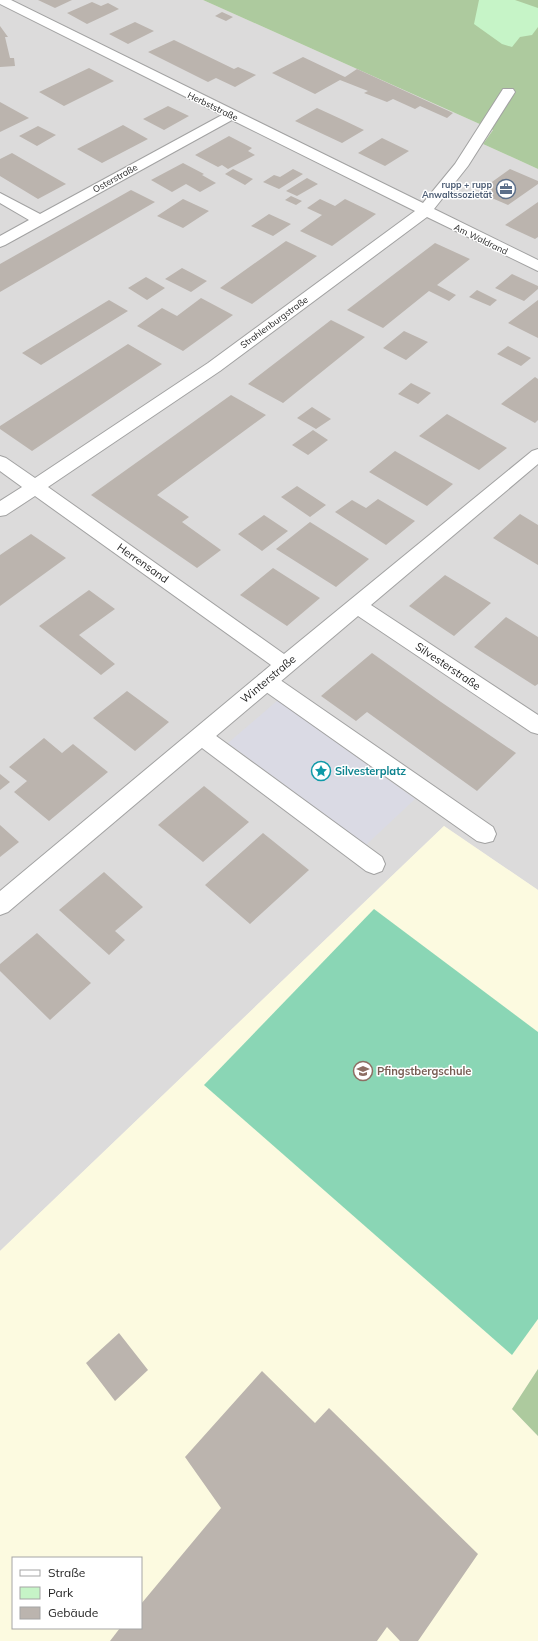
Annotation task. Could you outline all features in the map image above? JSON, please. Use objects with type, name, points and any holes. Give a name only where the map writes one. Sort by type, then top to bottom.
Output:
[{"type":"street","name":"Herbststraße","points":[[1,0],[425,211]]},
{"type":"street","name":"Strahlenburgstraße","points":[[0,510],[214,367],[425,211],[461,166],[508,92]]},
{"type":"street","name":"Osterstraße","points":[[0,242],[231,114]]},
{"type":"street","points":[[0,198],[39,220]]},
{"type":"street","name":"Am Waldrand","points":[[425,211],[538,266]]},
{"type":"street","name":"Winterstraße","points":[[0,905],[285,665],[358,606],[538,455]]},
{"type":"street","name":"Herrensand","points":[[0,462],[285,665]]},
{"type":"street","name":"Silvesterstraße","points":[[358,606],[538,726]]},
{"type":"street","points":[[266,681],[485,834]]},
{"type":"street","points":[[201,736],[374,864]]},
{"type":"shaded area","points":[[0,0],[203,0],[493,130],[483,144],[538,169],[538,890],[444,826],[0,1251]]},
{"type":"shaded area","name":"Silvesterplatz","points":[[278,700],[415,799],[366,845],[228,743]]},
{"type":"shaded area","name":"Pfingstbergschule","points":[[444,826],[538,890],[538,1369],[512,1409],[538,1436],[538,1641],[0,1641],[0,1251]]},
{"type":"green space","points":[[203,0],[538,0],[538,169],[483,144],[493,130]]},
{"type":"green space","points":[[479,0],[515,0],[538,8],[538,27],[532,35],[520,37],[512,47],[502,44],[474,24]]},
{"type":"green space","points":[[374,909],[538,1032],[538,1319],[512,1355],[204,1085]]},
{"type":"green space","points":[[538,1369],[538,1436],[512,1409]]},
{"type":"building","points":[[38,0],[72,0],[55,8]]},
{"type":"building","points":[[92,2],[101,6],[108,3],[119,9],[87,24],[67,13]]},
{"type":"building","points":[[222,12],[233,17],[226,21],[215,16]]},
{"type":"building","points":[[135,22],[154,31],[128,44],[109,34]]},
{"type":"building","points":[[0,26],[8,37],[5,37],[10,58],[14,58],[15,66],[0,67]]},
{"type":"building","points":[[174,40],[234,69],[238,67],[256,75],[235,87],[216,78],[208,82],[148,52]]},
{"type":"building","points":[[303,57],[345,77],[357,69],[453,113],[447,118],[420,106],[415,109],[393,99],[387,102],[364,93],[368,91],[340,80],[315,94],[272,73]]},
{"type":"building","points":[[89,68],[114,81],[64,106],[39,92]]},
{"type":"building","points":[[0,102],[29,118],[0,132]]},
{"type":"building","points":[[168,106],[189,116],[164,130],[143,119]]},
{"type":"building","points":[[317,108],[364,130],[342,143],[295,121]]},
{"type":"building","points":[[123,125],[148,139],[102,163],[77,149]]},
{"type":"building","points":[[38,126],[56,135],[37,146],[19,136]]},
{"type":"building","points":[[229,136],[252,148],[248,151],[255,155],[228,169],[222,165],[218,167],[195,155]]},
{"type":"building","points":[[382,138],[409,151],[385,166],[358,153]]},
{"type":"building","points":[[12,153],[66,184],[38,199],[0,176],[0,159]]},
{"type":"building","points":[[183,163],[204,174],[202,175],[216,183],[200,192],[186,184],[172,192],[151,180]]},
{"type":"building","points":[[233,169],[253,179],[245,185],[225,174]]},
{"type":"building","points":[[293,169],[303,174],[279,189],[263,182],[274,175],[280,177]]},
{"type":"building","points":[[510,169],[538,181],[538,184],[508,205],[478,192]]},
{"type":"building","points":[[307,178],[318,184],[297,196],[286,191]]},
{"type":"building","points":[[131,190],[155,202],[0,292],[0,264]]},
{"type":"building","points":[[291,196],[302,201],[296,205],[285,200]]},
{"type":"building","points":[[183,199],[209,211],[183,228],[157,216]]},
{"type":"building","points":[[320,199],[335,206],[345,199],[376,214],[332,246],[300,231],[322,215],[307,208]]},
{"type":"building","points":[[538,202],[538,237],[535,239],[505,225]]},
{"type":"building","points":[[269,214],[291,224],[273,236],[251,226]]},
{"type":"building","points":[[286,241],[317,256],[252,304],[220,288]]},
{"type":"building","points":[[435,243],[470,259],[437,285],[456,295],[449,301],[429,291],[383,328],[347,310]]},
{"type":"building","points":[[182,268],[207,281],[191,292],[165,279]]},
{"type":"building","points":[[512,274],[538,286],[538,289],[524,301],[495,288]]},
{"type":"building","points":[[146,277],[165,288],[147,300],[128,288]]},
{"type":"building","points":[[477,290],[497,300],[490,306],[469,297]]},
{"type":"building","points":[[201,298],[233,315],[183,351],[137,326],[162,308],[177,316]]},
{"type":"building","points":[[109,300],[128,311],[41,365],[22,353]]},
{"type":"building","points":[[538,300],[538,338],[508,323]]},
{"type":"building","points":[[331,320],[365,337],[283,403],[248,384]]},
{"type":"building","points":[[404,331],[428,342],[406,360],[383,348]]},
{"type":"building","points":[[128,344],[162,364],[32,451],[0,429],[0,426]]},
{"type":"building","points":[[508,346],[531,358],[521,366],[497,354]]},
{"type":"building","points":[[535,377],[538,379],[538,420],[535,423],[501,404]]},
{"type":"building","points":[[411,383],[431,393],[418,404],[398,394]]},
{"type":"building","points":[[231,395],[266,415],[157,495],[189,517],[182,522],[221,550],[197,568],[91,495]]},
{"type":"building","points":[[312,407],[331,419],[316,429],[297,418]]},
{"type":"building","points":[[447,414],[507,448],[479,470],[419,436]]},
{"type":"building","points":[[313,430],[328,440],[308,455],[292,445]]},
{"type":"building","points":[[395,451],[453,484],[427,506],[369,472]]},
{"type":"building","points":[[297,486],[326,505],[310,517],[281,497]]},
{"type":"building","points":[[378,499],[415,521],[386,545],[335,512],[352,500],[366,508]]},
{"type":"building","points":[[520,514],[538,525],[538,565],[493,538]]},
{"type":"building","points":[[264,515],[288,531],[262,551],[238,534]]},
{"type":"building","points":[[310,522],[369,559],[336,587],[276,549]]},
{"type":"building","points":[[31,534],[66,558],[0,606],[0,555]]},
{"type":"building","points":[[273,568],[320,598],[287,626],[240,595]]},
{"type":"building","points":[[445,575],[491,603],[454,636],[409,606]]},
{"type":"building","points":[[89,590],[115,609],[79,635],[115,664],[101,675],[39,626]]},
{"type":"building","points":[[506,617],[538,637],[538,684],[535,686],[474,647]]},
{"type":"building","points":[[372,653],[516,753],[477,791],[367,712],[356,721],[321,696]]},
{"type":"building","points":[[127,691],[169,722],[135,751],[93,718]]},
{"type":"building","points":[[44,738],[62,753],[73,744],[108,772],[49,821],[14,792],[27,781],[9,767]]},
{"type":"building","points":[[0,774],[10,782],[0,790]]},
{"type":"building","points":[[204,786],[249,822],[203,862],[158,825]]},
{"type":"building","points":[[0,825],[19,842],[0,857]]},
{"type":"building","points":[[263,833],[309,870],[250,924],[205,885]]},
{"type":"building","points":[[104,872],[143,907],[115,931],[125,940],[109,955],[59,910]]},
{"type":"building","points":[[37,933],[91,983],[50,1020],[0,971],[0,964]]},
{"type":"building","points":[[119,1333],[148,1370],[115,1401],[86,1363]]},
{"type":"building","points":[[262,1371],[315,1423],[329,1408],[478,1554],[418,1641],[400,1641],[387,1627],[377,1641],[110,1641],[119,1629],[142,1629],[142,1603],[221,1508],[185,1457]]},
{"type":"place","name":"rupp + rupp Anwaltssozietät","points":[[506,189]]},
{"type":"place","name":"Silvesterplatz","points":[[321,771]]},
{"type":"place","name":"Pfingstbergschule","points":[[363,1071]]}]
